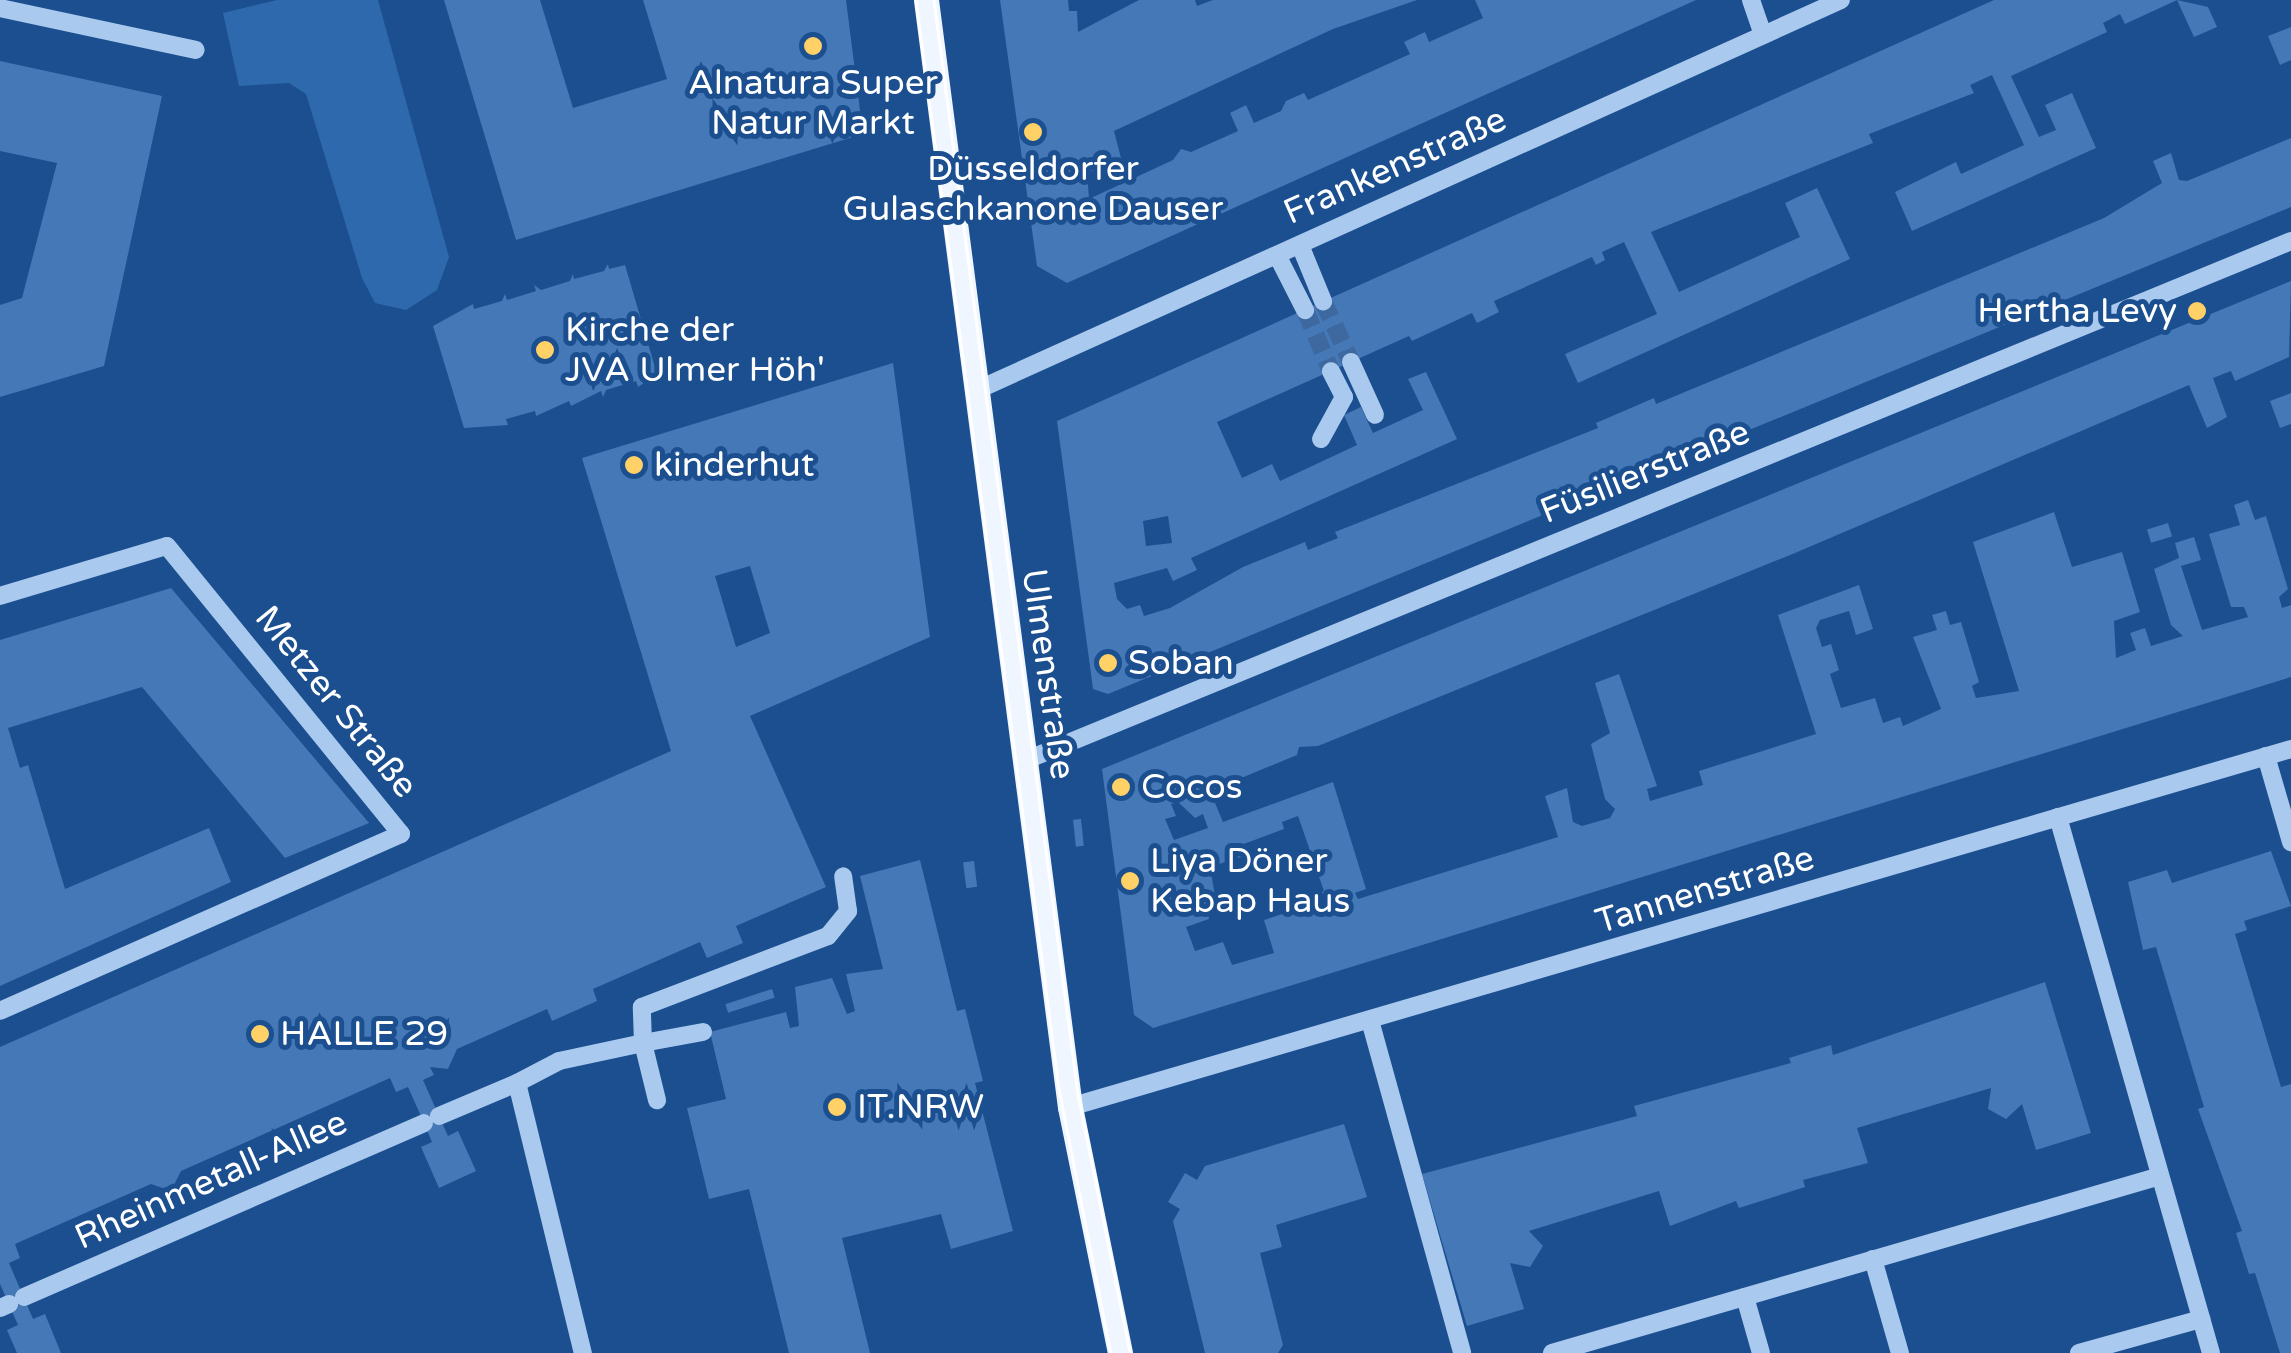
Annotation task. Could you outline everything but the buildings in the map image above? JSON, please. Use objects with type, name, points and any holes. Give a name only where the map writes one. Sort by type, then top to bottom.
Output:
[{"type":"main road","name":"Ulmenstraße","points":[[926,0],[1070,1107],[1120,1353]]},
{"type":"street","points":[[1752,0],[1763,35]]},
{"type":"street","name":"Frankenstraße","points":[[975,391],[1842,0]]},
{"type":"street","points":[[0,8],[196,50]]},
{"type":"street","name":"Füsilierstraße","points":[[1024,762],[2291,242]]},
{"type":"street","points":[[1300,245],[1324,301]]},
{"type":"street","points":[[1277,254],[1305,310]]},
{"type":"street","points":[[1350,362],[1374,416]]},
{"type":"street","points":[[1320,438],[1344,396],[1331,370]]},
{"type":"street","name":"Metzer Straße","points":[[0,596],[167,546],[401,834],[0,1011]]},
{"type":"street","name":"Tannenstraße","points":[[1070,1107],[1371,1024],[2291,749]]},
{"type":"street","points":[[2266,756],[2291,842]]},
{"type":"street","points":[[2058,817],[2210,1353]]},
{"type":"street","points":[[657,1100],[643,1042],[642,1007],[828,936],[848,911],[843,876]]},
{"type":"street","points":[[1371,1024],[1462,1353]]},
{"type":"street","name":"Rheinmetall-Allee","points":[[11,1303],[517,1083],[559,1061],[704,1032]]},
{"type":"street","points":[[517,1083],[583,1353]]},
{"type":"street","points":[[1552,1353],[2160,1176]]},
{"type":"street","points":[[1873,1260],[1900,1353]]},
{"type":"street","points":[[1745,1297],[1761,1353]]},
{"type":"street","points":[[2078,1353],[2201,1319]]},
{"type":"shaded area","points":[[277,0],[378,0],[449,257],[437,290],[406,310],[375,303],[362,278],[306,94],[289,83],[239,86],[223,13]]},
{"type":"tunnel","points":[[1323,301],[1351,362]]},
{"type":"tunnel","points":[[1305,310],[1331,371]]},
{"type":"tram line","points":[[916,0],[1059,1089],[1111,1353]]},
{"type":"tram line","points":[[934,0],[1078,1094],[1130,1353]]},
{"type":"place","name":"Alnatura Super Natur Markt","points":[[813,46]]},
{"type":"place","name":"Düsseldorfer Gulaschkanone Dauser","points":[[1033,132]]},
{"type":"place","name":"Hertha Levy","points":[[2197,311]]},
{"type":"place","name":"Kirche der JVA Ulmer Höh'","points":[[545,350]]},
{"type":"place","name":"kinderhut","points":[[634,465]]},
{"type":"place","name":"Soban","points":[[1108,663]]},
{"type":"place","name":"Cocos","points":[[1121,787]]},
{"type":"place","name":"Liya Döner Kebap Haus","points":[[1130,881]]},
{"type":"place","name":"HALLE 29","points":[[260,1034]]},
{"type":"place","name":"IT.NRW","points":[[837,1107]]}]
